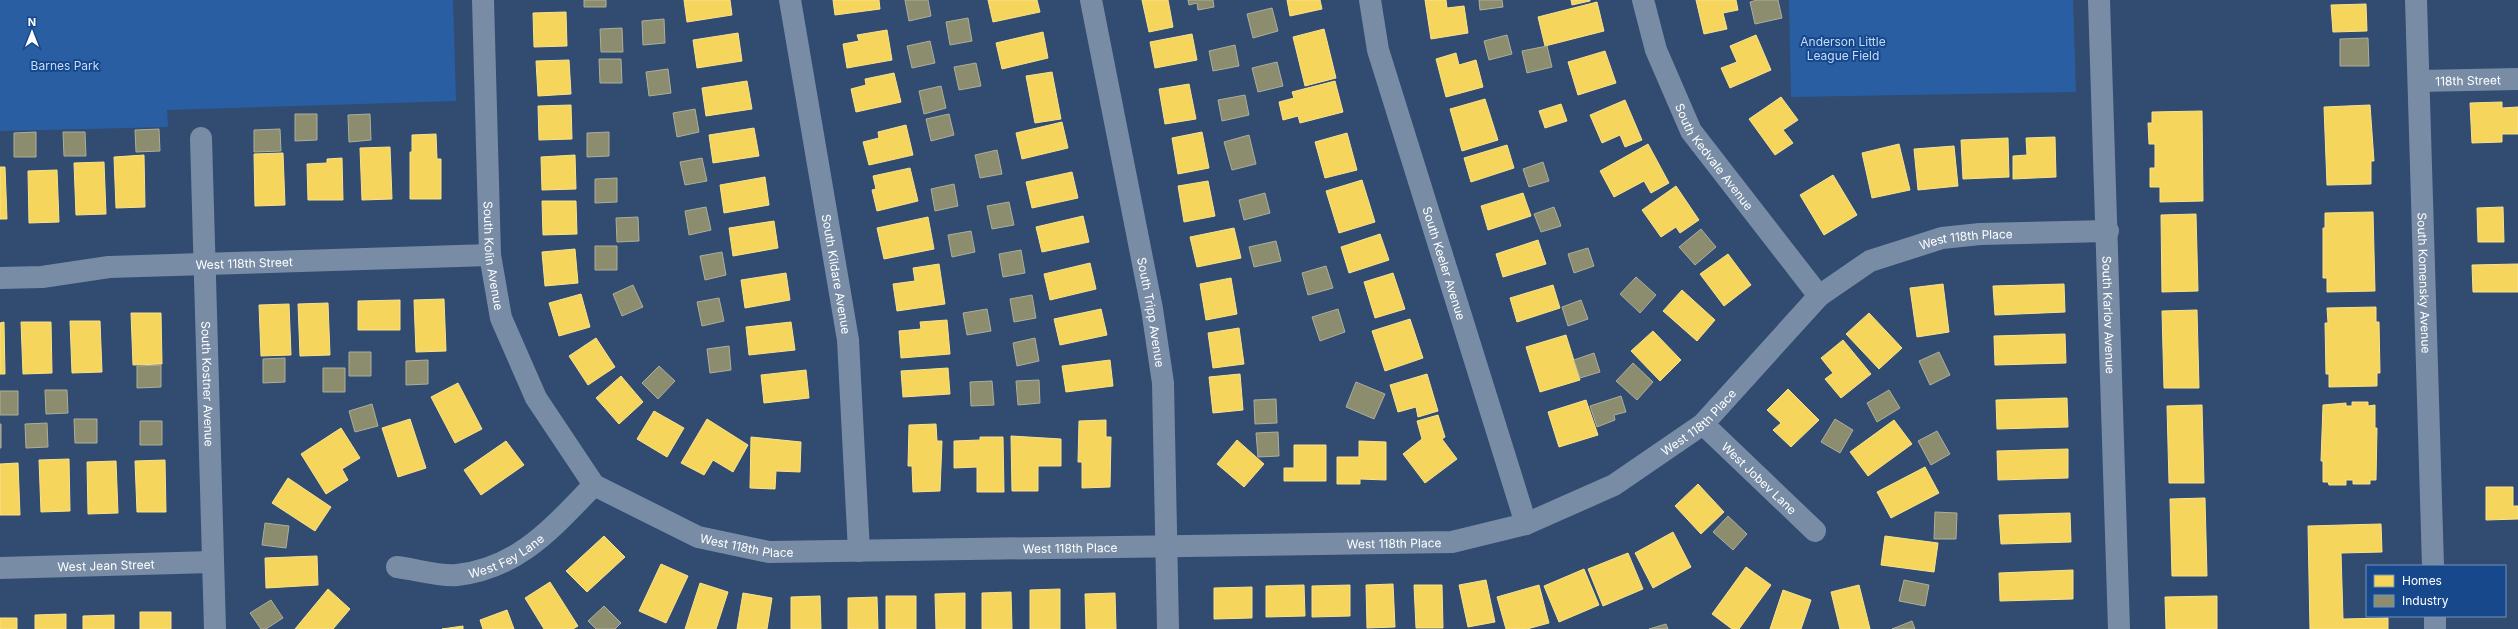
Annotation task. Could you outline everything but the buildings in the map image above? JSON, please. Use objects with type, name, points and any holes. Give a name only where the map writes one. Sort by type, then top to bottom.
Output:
[{"type":"street","name":"South Kolin Avenue","points":[[483,0],[490,255],[501,318],[536,398],[594,486]]},
{"type":"street","name":"South Kildare Avenue","points":[[790,0],[848,340],[859,551]]},
{"type":"street","name":"South Tripp Avenue","points":[[1091,0],[1152,309],[1163,383],[1165,546],[1168,629]]},
{"type":"street","name":"South Keeler Avenue","points":[[1370,0],[1378,50],[1526,524]]},
{"type":"street","name":"South Kedvale Avenue","points":[[1643,0],[1656,50],[1691,131],[1819,296]]},
{"type":"street","name":"South Karlov Avenue","points":[[2099,0],[2108,231],[2119,629]]},
{"type":"street","name":"South Komensky Avenue","points":[[2416,0],[2433,565]]},
{"type":"street","name":"118th Street","points":[[2418,81],[2518,79]]},
{"type":"street","name":"South Kostner Avenue","points":[[201,138],[206,263],[212,562],[215,629]]},
{"type":"street","name":"West 118th Place","points":[[594,486],[698,537],[769,552],[1452,542],[1526,524],[1614,486],[1703,424],[1819,296],[1870,261],[1942,238],[1980,234],[2108,231]]},
{"type":"street","name":"West 118th Street","points":[[0,278],[42,277],[109,267],[490,255]]},
{"type":"street","name":"West Jobev Lane","points":[[1703,424],[1815,532]]},
{"type":"street","name":"West Fey Lane","points":[[397,567],[456,575],[497,566],[541,539],[594,486]]},
{"type":"street","name":"West Jean Street","points":[[0,568],[212,562]]},
{"type":"street","points":[[2435,617],[2435,629]]},
{"type":"green space","name":"Barnes Park","points":[[0,0],[453,0],[456,101],[167,110],[168,127],[0,131]]},
{"type":"green space","name":"Anderson Little League Field","points":[[1789,0],[2073,0],[2076,92],[1791,97]]}]
